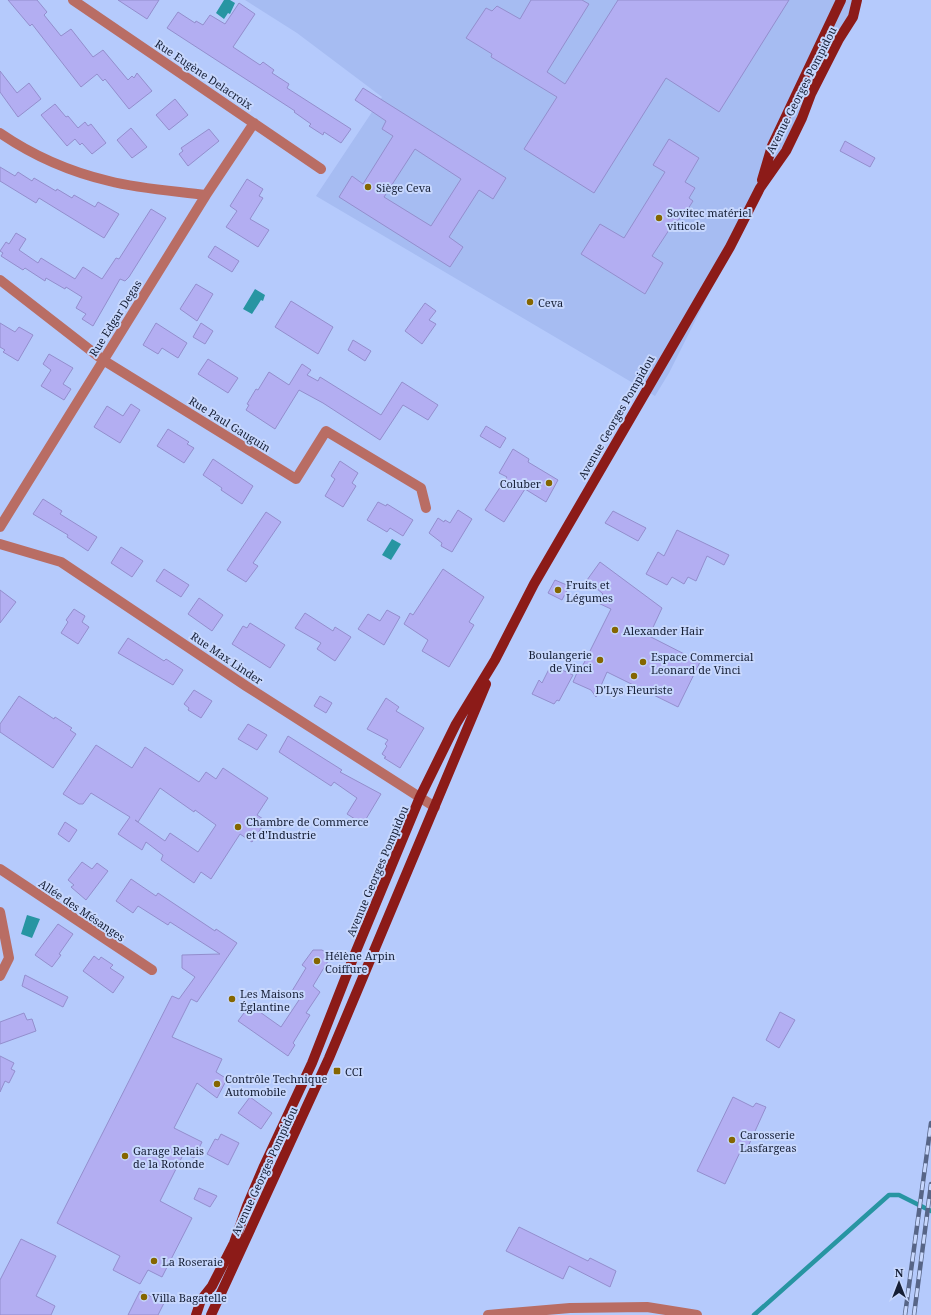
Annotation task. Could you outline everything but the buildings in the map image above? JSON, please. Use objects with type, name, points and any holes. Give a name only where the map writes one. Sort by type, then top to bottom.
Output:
[{"type":"main road","name":"Avenue Georges Pompidou","points":[[760,188],[772,146],[841,0]]},
{"type":"main road","name":"Avenue Georges Pompidou","points":[[196,1315],[201,1300],[212,1286],[234,1243],[261,1172],[301,1089],[420,797],[456,724],[495,660],[534,584],[730,247],[760,188],[786,151],[802,118],[814,87],[839,39],[853,17],[857,0]]},
{"type":"main road","name":"Avenue Georges Pompidou","points":[[211,1315],[329,1058],[495,660]]},
{"type":"street","name":"Rue Eugène Delacroix","points":[[73,0],[321,169]]},
{"type":"street","name":"Rue Edgar Degas","points":[[0,528],[206,195],[254,123]]},
{"type":"street","points":[[0,133],[14,142],[58,164],[109,181],[206,195]]},
{"type":"street","name":"Rue Paul Gauguin","points":[[0,280],[103,360],[296,479],[326,431],[421,488],[426,508]]},
{"type":"street","name":"Rue Max Linder","points":[[0,544],[61,562],[246,686],[434,807]]},
{"type":"street","name":"Allée des Mésanges","points":[[0,869],[152,970]]},
{"type":"street","points":[[0,912],[9,958],[0,976]]},
{"type":"street","points":[[488,1315],[570,1308],[647,1307],[697,1315]]},
{"type":"shaded area","points":[[224,0],[230,0],[235,3],[230,14],[228,13],[224,19],[216,13]]},
{"type":"shaded area","points":[[245,0],[856,0],[669,373],[655,396],[316,196],[382,97],[297,33]]},
{"type":"shaded area","points":[[255,289],[265,295],[263,301],[261,300],[252,314],[243,309]]},
{"type":"shaded area","points":[[392,539],[401,544],[391,560],[382,555]]},
{"type":"shaded area","points":[[27,915],[40,919],[32,938],[21,934]]},
{"type":"waterway","points":[[754,1315],[889,1195],[899,1195],[931,1211]]},
{"type":"railway","points":[[905,1315],[931,1123]]},
{"type":"railway","points":[[914,1315],[931,1184]]},
{"type":"place","name":"Siège Ceva","points":[[368,187]]},
{"type":"place","name":"Sovitec matériel viticole","points":[[659,218]]},
{"type":"place","name":"Ceva","points":[[530,302]]},
{"type":"place","name":"Coluber","points":[[549,483]]},
{"type":"place","name":"Fruits et Légumes","points":[[558,590]]},
{"type":"place","name":"Alexander Hair","points":[[615,630]]},
{"type":"place","name":"Boulangerie de Vinci","points":[[600,660]]},
{"type":"place","name":"Espace Commercial Leonard de Vinci","points":[[643,662]]},
{"type":"place","name":"D'Lys Fleuriste","points":[[634,676]]},
{"type":"place","name":"Chambre de Commerce et d'Industrie","points":[[238,827]]},
{"type":"place","name":"Hélène Arpin Coiffure","points":[[317,961]]},
{"type":"place","name":"Les Maisons Églantine","points":[[232,999]]},
{"type":"place","name":"CCI","points":[[337,1071]]},
{"type":"place","name":"Contrôle Technique Automobile","points":[[217,1084]]},
{"type":"place","name":"Carosserie Lasfargeas","points":[[732,1140]]},
{"type":"place","name":"Garage Relais de la Rotonde","points":[[125,1156]]},
{"type":"place","name":"La Roseraie","points":[[154,1261]]},
{"type":"place","name":"Villa Bagatelle","points":[[144,1297]]}]
